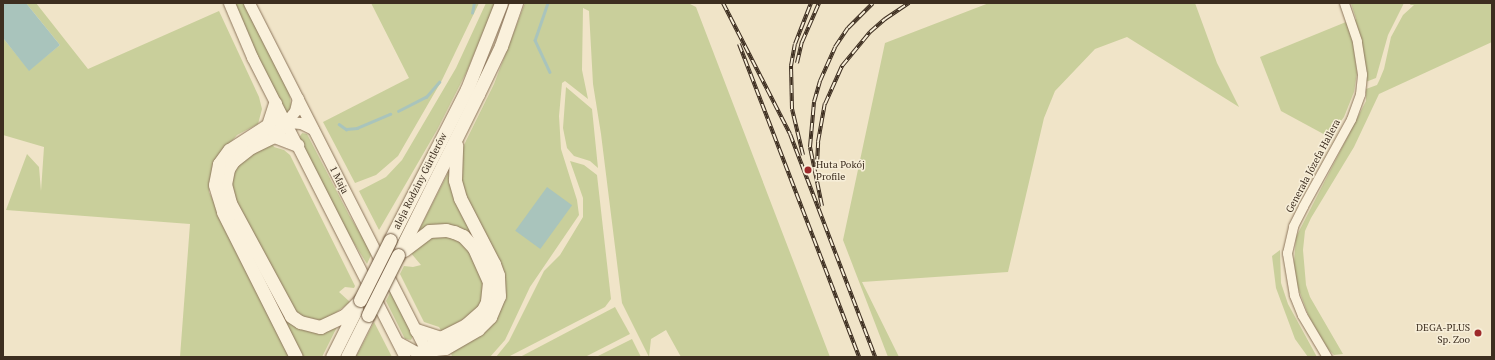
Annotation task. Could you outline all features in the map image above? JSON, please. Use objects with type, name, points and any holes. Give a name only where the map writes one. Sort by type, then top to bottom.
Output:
[{"type":"main road","name":"aleja Rodziny Gürtlerów","points":[[332,357],[466,89],[501,3]]},
{"type":"main road","name":"aleja Rodziny Gürtlerów","points":[[347,357],[458,136],[501,46],[516,3]]},
{"type":"main road","points":[[271,131],[275,103]]},
{"type":"main road","points":[[286,122],[239,154],[228,169],[225,184],[230,203],[286,311],[300,322],[320,327],[344,316],[360,300]]},
{"type":"main road","points":[[271,131],[297,145]]},
{"type":"main road","points":[[271,131],[229,150],[219,164],[215,185],[223,212],[296,357]]},
{"type":"main road","points":[[425,355],[442,348],[478,329],[490,317],[496,307],[500,286],[494,264],[460,198],[454,160],[458,136]]},
{"type":"main road","points":[[398,255],[422,234],[446,230],[463,236],[479,258],[489,282],[487,302],[475,318],[442,348]]},
{"type":"main road","points":[[416,330],[442,348]]},
{"type":"street","points":[[229,3],[275,103],[405,357]]},
{"type":"street","name":"1 Maja","points":[[249,3],[416,330],[425,355]]},
{"type":"street","name":"Generała Józefa Hallera","points":[[1327,357],[1302,316],[1294,295],[1287,253],[1293,226],[1350,119],[1360,94],[1362,74],[1357,41],[1344,3]]},
{"type":"street","points":[[286,122],[295,111],[298,98]]},
{"type":"street","points":[[286,122],[301,123],[313,129]]},
{"type":"street","points":[[397,341],[416,352],[425,355]]},
{"type":"green space","points":[[26,3],[36,3],[88,69],[219,11],[259,97],[262,109],[258,124],[237,135],[213,163],[209,192],[293,357],[180,357],[190,224],[6,210],[27,154],[39,167],[41,191],[44,147],[3,135],[3,38],[29,70],[60,45]]},
{"type":"green space","points":[[234,3],[244,3],[289,91],[291,105],[288,116],[250,42]]},
{"type":"green space","points":[[371,3],[479,3],[442,80],[398,156],[376,175],[355,183],[323,122],[409,78]]},
{"type":"green space","points":[[486,3],[495,3],[467,71],[437,130],[379,230],[359,191],[386,177],[402,160],[456,68]]},
{"type":"green space","points":[[525,3],[688,3],[696,7],[830,357],[681,357],[666,330],[651,339],[649,357],[622,303],[601,134],[593,84],[589,11],[583,8],[582,70],[588,99],[565,81],[562,83],[559,116],[561,149],[577,200],[579,215],[530,287],[505,340],[490,357],[452,357],[450,349],[496,317],[459,180],[460,153],[494,84]]},
{"type":"green space","points":[[989,3],[1195,3],[1217,63],[1239,107],[1127,37],[1095,49],[1055,91],[1044,118],[1008,272],[862,282],[899,357],[888,357],[843,240],[885,43]]},
{"type":"green space","points":[[1351,3],[1404,3],[1388,35],[1376,78],[1363,83],[1353,22],[1356,19]]},
{"type":"green space","points":[[1411,3],[1492,3],[1492,42],[1379,94],[1354,147],[1311,218],[1305,231],[1303,250],[1306,285],[1310,297],[1343,354],[1334,355],[1328,349],[1309,317],[1297,285],[1294,263],[1296,237],[1366,101],[1366,89],[1377,85],[1379,81],[1384,69],[1391,37],[1403,15],[1414,5],[1410,5]]},
{"type":"green space","points":[[1346,22],[1353,42],[1357,73],[1354,92],[1344,117],[1329,137],[1281,111],[1260,57]]},
{"type":"green space","points":[[566,87],[592,109],[598,168],[590,161],[574,156],[567,148],[563,128]]},
{"type":"green space","points":[[302,133],[307,134],[349,215],[372,253],[367,264],[344,227],[299,138]]},
{"type":"green space","points":[[271,141],[274,147],[284,150],[290,155],[355,286],[354,288],[345,287],[339,292],[350,302],[325,321],[297,316],[230,191],[233,166]]},
{"type":"green space","points":[[570,161],[584,165],[597,175],[611,299],[605,307],[508,357],[496,357],[509,341],[544,271],[560,255],[583,217],[583,198]]},
{"type":"green space","points":[[449,171],[488,261],[489,306],[475,243],[419,230]]},
{"type":"green space","points":[[223,172],[283,313],[338,325],[322,357],[301,357],[219,184]]},
{"type":"green space","points":[[443,234],[466,244],[486,288],[478,310],[442,332],[439,327],[424,322],[400,274],[404,266],[413,267],[421,265],[410,252],[424,238]]},
{"type":"green space","points":[[1280,250],[1281,283],[1288,304],[1317,357],[1308,357],[1295,339],[1276,288],[1272,256]]},
{"type":"green space","points":[[391,291],[413,336],[411,340],[405,339],[386,301]]},
{"type":"green space","points":[[615,307],[630,334],[585,357],[520,357]]},
{"type":"green space","points":[[374,322],[392,357],[356,357]]},
{"type":"green space","points":[[632,339],[641,357],[596,357]]},
{"type":"water","points":[[3,3],[26,3],[60,45],[29,71],[3,38]]},
{"type":"water","points":[[547,187],[572,205],[540,249],[515,231]]},
{"type":"waterway","points":[[472,13],[474,3]]},
{"type":"waterway","points":[[548,3],[535,40],[550,72]]},
{"type":"waterway","points":[[398,111],[426,97],[439,82]]},
{"type":"waterway","points":[[339,124],[346,129],[357,128],[390,114]]},
{"type":"railway","points":[[723,3],[790,134],[875,357]]},
{"type":"railway","points":[[803,155],[792,109],[791,66],[795,44],[811,3]]},
{"type":"railway","points":[[797,63],[802,42],[819,3]]},
{"type":"railway","points":[[822,206],[810,147],[814,102],[820,81],[835,47],[848,28],[873,3]]},
{"type":"railway","points":[[817,164],[818,142],[825,104],[842,66],[870,32],[885,19],[909,3]]},
{"type":"railway","points":[[739,44],[859,357]]},
{"type":"place","name":"Huta Pokój Profile","points":[[808,170]]},
{"type":"place","name":"DEGA-PLUS Sp. Zoo","points":[[1478,333]]}]
